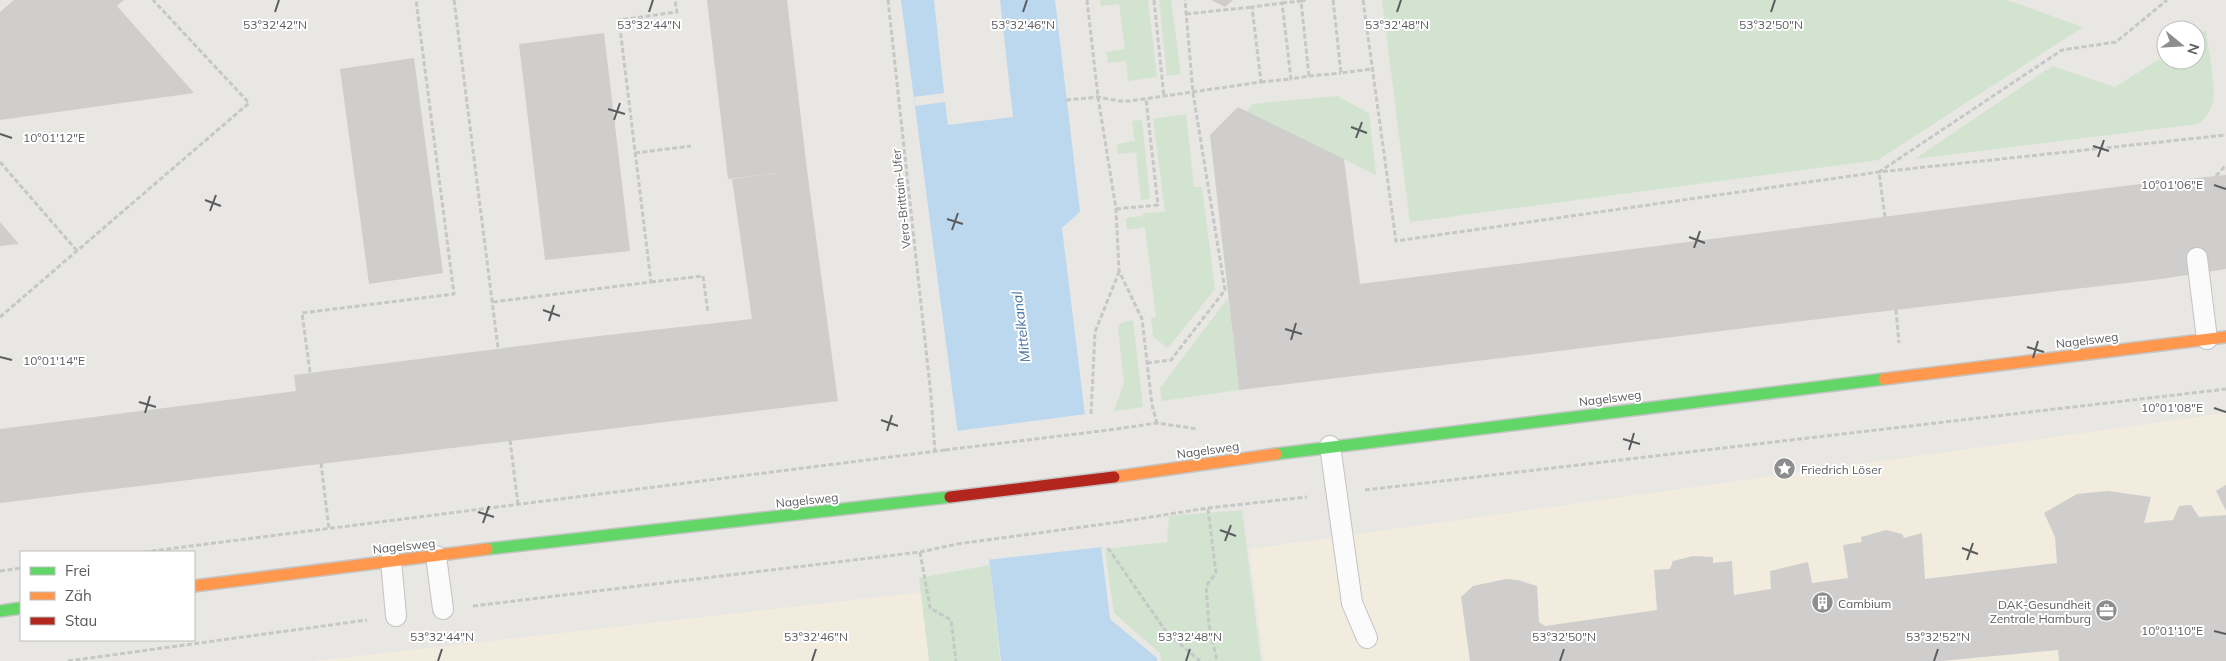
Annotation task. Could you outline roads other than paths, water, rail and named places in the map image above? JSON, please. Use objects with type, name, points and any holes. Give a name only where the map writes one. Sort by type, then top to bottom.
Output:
[{"type":"street","name":"Nagelsweg","points":[[195,586],[391,560],[1114,477],[1330,446],[2217,338]]},
{"type":"street","points":[[0,611],[20,608]]},
{"type":"lane","points":[[2198,258],[2217,338]]},
{"type":"lane","points":[[1330,446],[1352,603],[1367,638]]},
{"type":"lane","points":[[436,556],[443,609]]},
{"type":"lane","points":[[391,560],[396,616]]},
{"type":"water","name":"Mittelkanal","points":[[901,0],[1055,0],[1080,212],[1062,228],[1110,619],[1157,658],[1157,661],[1001,661],[990,565],[957,427]]},
{"type":"place","name":"Friedrich Löser","points":[[1785,469]]},
{"type":"place","name":"Cambium","points":[[1822,603]]},
{"type":"place","name":"DAK-Gesundheit Zentrale Hamburg","points":[[2107,611]]}]
